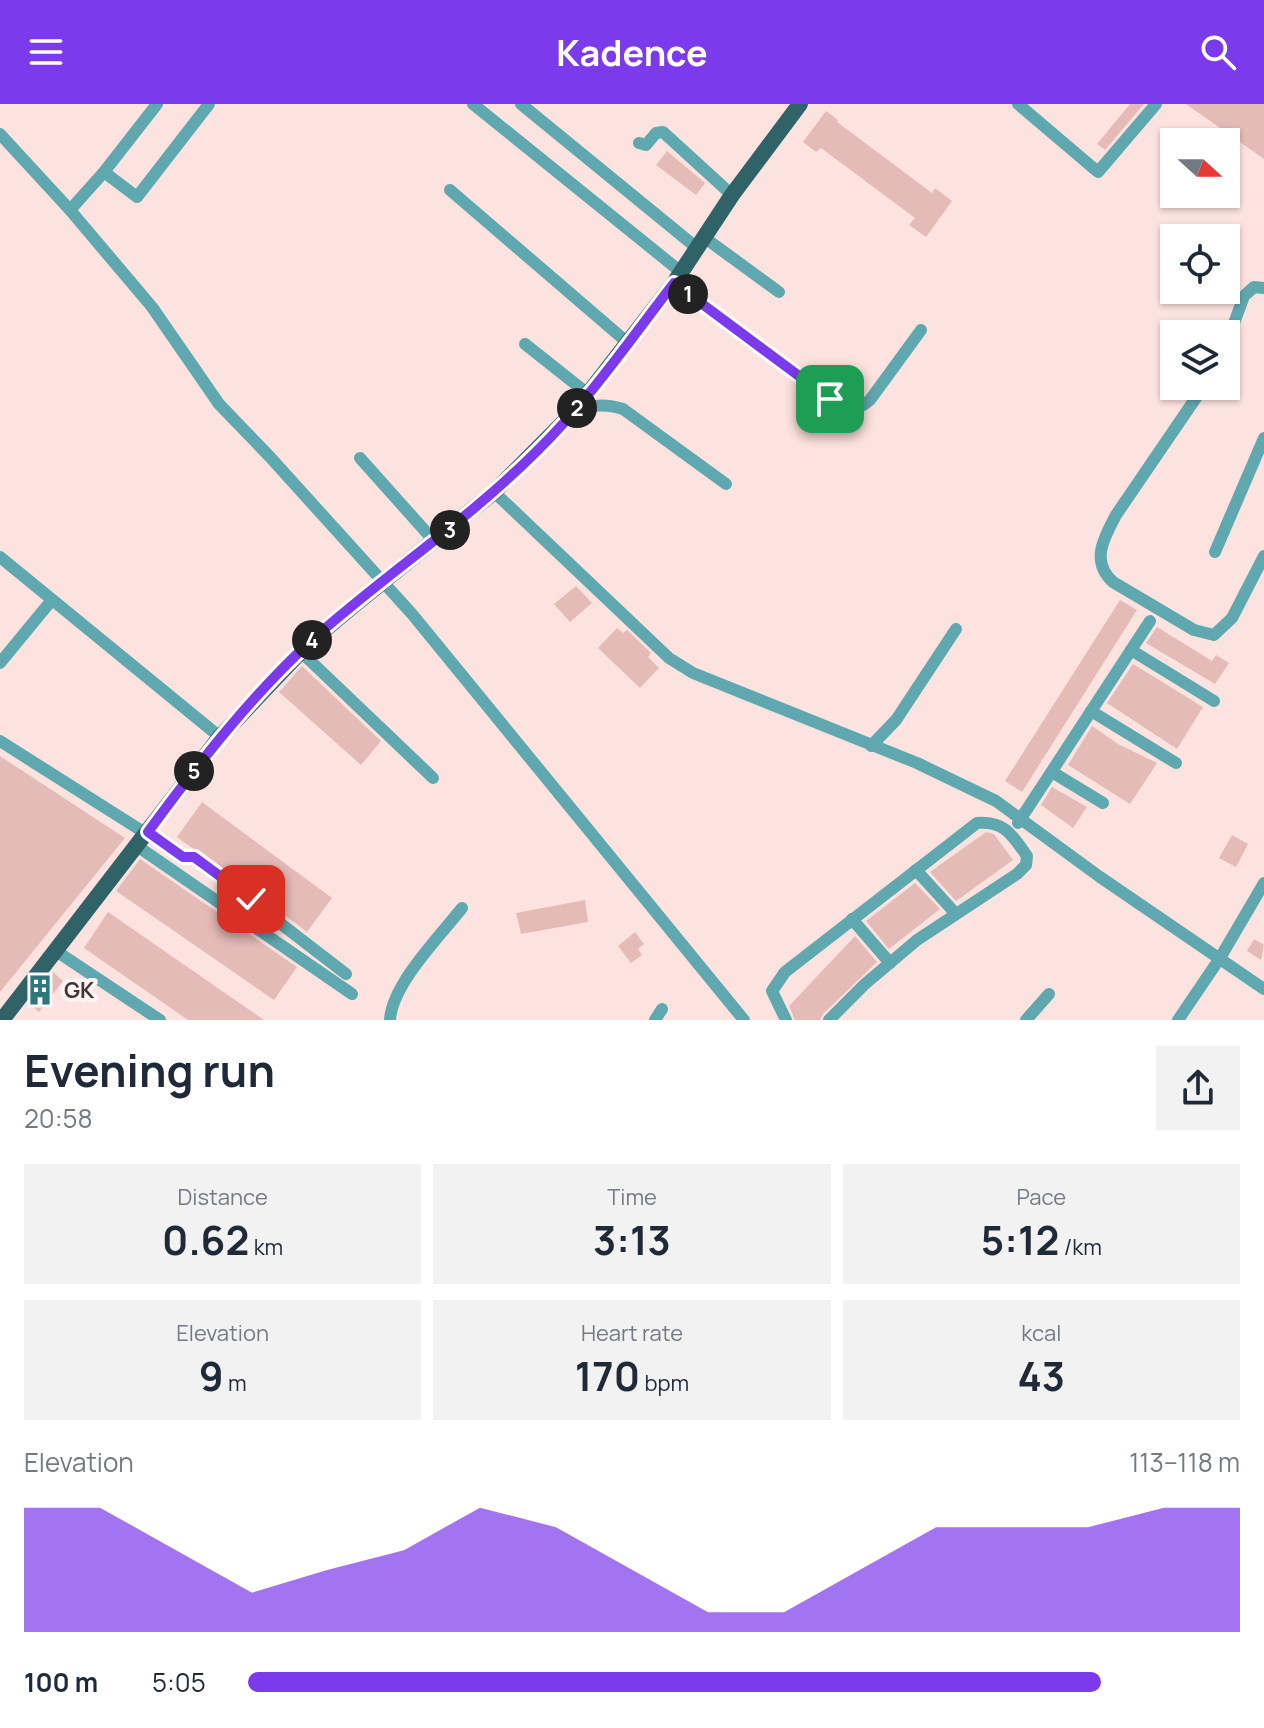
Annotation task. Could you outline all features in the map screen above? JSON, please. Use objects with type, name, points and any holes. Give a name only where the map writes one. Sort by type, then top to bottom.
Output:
[{"type":"main road","points":[[2,1020],[220,737],[301,652],[494,492],[574,412],[677,278],[732,195],[800,104]]},
{"type":"street","points":[[70,210],[157,104]]},
{"type":"street","points":[[104,172],[137,197],[209,104]]},
{"type":"street","points":[[473,104],[677,278],[818,390],[848,409],[861,408],[870,400],[921,330]]},
{"type":"street","points":[[521,104],[701,243],[779,292]]},
{"type":"street","points":[[1018,104],[1098,172],[1156,104]]},
{"type":"street","points":[[639,143],[646,145],[656,133],[663,132],[732,195]]},
{"type":"street","points":[[0,134],[70,210],[152,307],[219,404],[383,581],[744,1020]]},
{"type":"street","points":[[450,190],[628,343]]},
{"type":"street","points":[[1235,320],[1244,296],[1254,287],[1264,288]]},
{"type":"street","points":[[525,344],[588,394]]},
{"type":"street","points":[[1194,400],[1116,515],[1100,551],[1100,563],[1105,575],[1194,630],[1214,635],[1232,618],[1264,556]]},
{"type":"street","points":[[574,412],[607,404],[623,409],[726,484]]},
{"type":"street","points":[[1215,552],[1260,457],[1264,438]]},
{"type":"street","points":[[360,458],[435,542]]},
{"type":"street","points":[[494,492],[669,658],[693,673],[962,784],[996,801],[1100,877],[1264,989]]},
{"type":"street","points":[[0,557],[220,737]]},
{"type":"street","points":[[0,663],[51,601]]},
{"type":"street","points":[[1010,833],[1150,621]]},
{"type":"street","points":[[871,746],[896,720],[956,629]]},
{"type":"street","points":[[1131,650],[1214,701]]},
{"type":"street","points":[[301,652],[433,778]]},
{"type":"street","points":[[1091,711],[1176,763]]},
{"type":"street","points":[[0,741],[183,857],[194,857],[346,974]]},
{"type":"street","points":[[1052,772],[1103,803]]},
{"type":"street","points":[[786,1020],[772,991],[785,972],[977,823],[994,821],[1010,833],[1027,856],[1026,865],[917,940],[829,1020]]},
{"type":"street","points":[[137,846],[352,994]]},
{"type":"street","points":[[916,870],[956,914]]},
{"type":"street","points":[[1178,1020],[1220,958],[1264,883]]},
{"type":"street","points":[[390,1020],[390,1011],[403,984],[462,908]]},
{"type":"street","points":[[852,919],[890,963]]},
{"type":"street","points":[[56,951],[160,1020]]},
{"type":"street","points":[[1026,1020],[1049,994]]},
{"type":"building","points":[[1130,104],[1144,104],[1105,150],[1097,144]]},
{"type":"building","points":[[1186,104],[1264,104],[1264,159],[1240,142],[1240,128],[1220,128]]},
{"type":"building","points":[[826,111],[932,193],[935,188],[952,201],[926,237],[909,225],[915,218],[821,148],[816,152],[803,142]]},
{"type":"building","points":[[667,151],[705,183],[696,195],[656,165]]},
{"type":"building","points":[[576,586],[592,603],[570,622],[554,604]]},
{"type":"building","points":[[1120,600],[1137,610],[1022,792],[1005,781]]},
{"type":"building","points":[[1157,627],[1212,661],[1216,655],[1229,663],[1215,684],[1146,643]]},
{"type":"building","points":[[617,628],[623,633],[627,630],[651,653],[648,657],[659,668],[640,688],[598,648]]},
{"type":"building","points":[[1133,664],[1203,707],[1177,749],[1107,703]]},
{"type":"building","points":[[302,666],[381,741],[361,765],[279,692]]},
{"type":"building","points":[[1092,726],[1118,744],[1157,763],[1130,804],[1068,765]]},
{"type":"building","points":[[0,756],[125,838],[0,992]]},
{"type":"building","points":[[1052,787],[1087,807],[1073,828],[1041,805]]},
{"type":"building","points":[[202,802],[332,898],[307,932],[199,850],[177,837]]},
{"type":"building","points":[[986,832],[994,834],[1013,860],[956,901],[930,872]]},
{"type":"building","points":[[1232,835],[1248,844],[1236,867],[1219,858]]},
{"type":"building","points":[[140,859],[297,967],[274,1000],[116,891]]},
{"type":"building","points":[[915,883],[940,909],[889,949],[866,921]]},
{"type":"building","points":[[585,900],[588,922],[521,934],[516,913]]},
{"type":"building","points":[[108,912],[264,1020],[188,1020],[84,948]]},
{"type":"building","points":[[635,932],[644,944],[638,949],[642,955],[631,963],[618,946]]},
{"type":"building","points":[[855,936],[877,962],[820,1020],[795,1020],[789,1006]]},
{"type":"building","points":[[1254,939],[1264,945],[1261,960],[1247,951]]},
{"type":"building","name":"GK","points":[[53,972],[63,981],[39,1012],[29,1003]]},
{"type":"place","name":"GK","points":[[40,990]]},
{"type":"route","points":[[251,899],[194,857],[183,857],[148,832],[220,737],[311,641],[435,542],[537,452],[574,412],[674,283],[830,399]]}]
